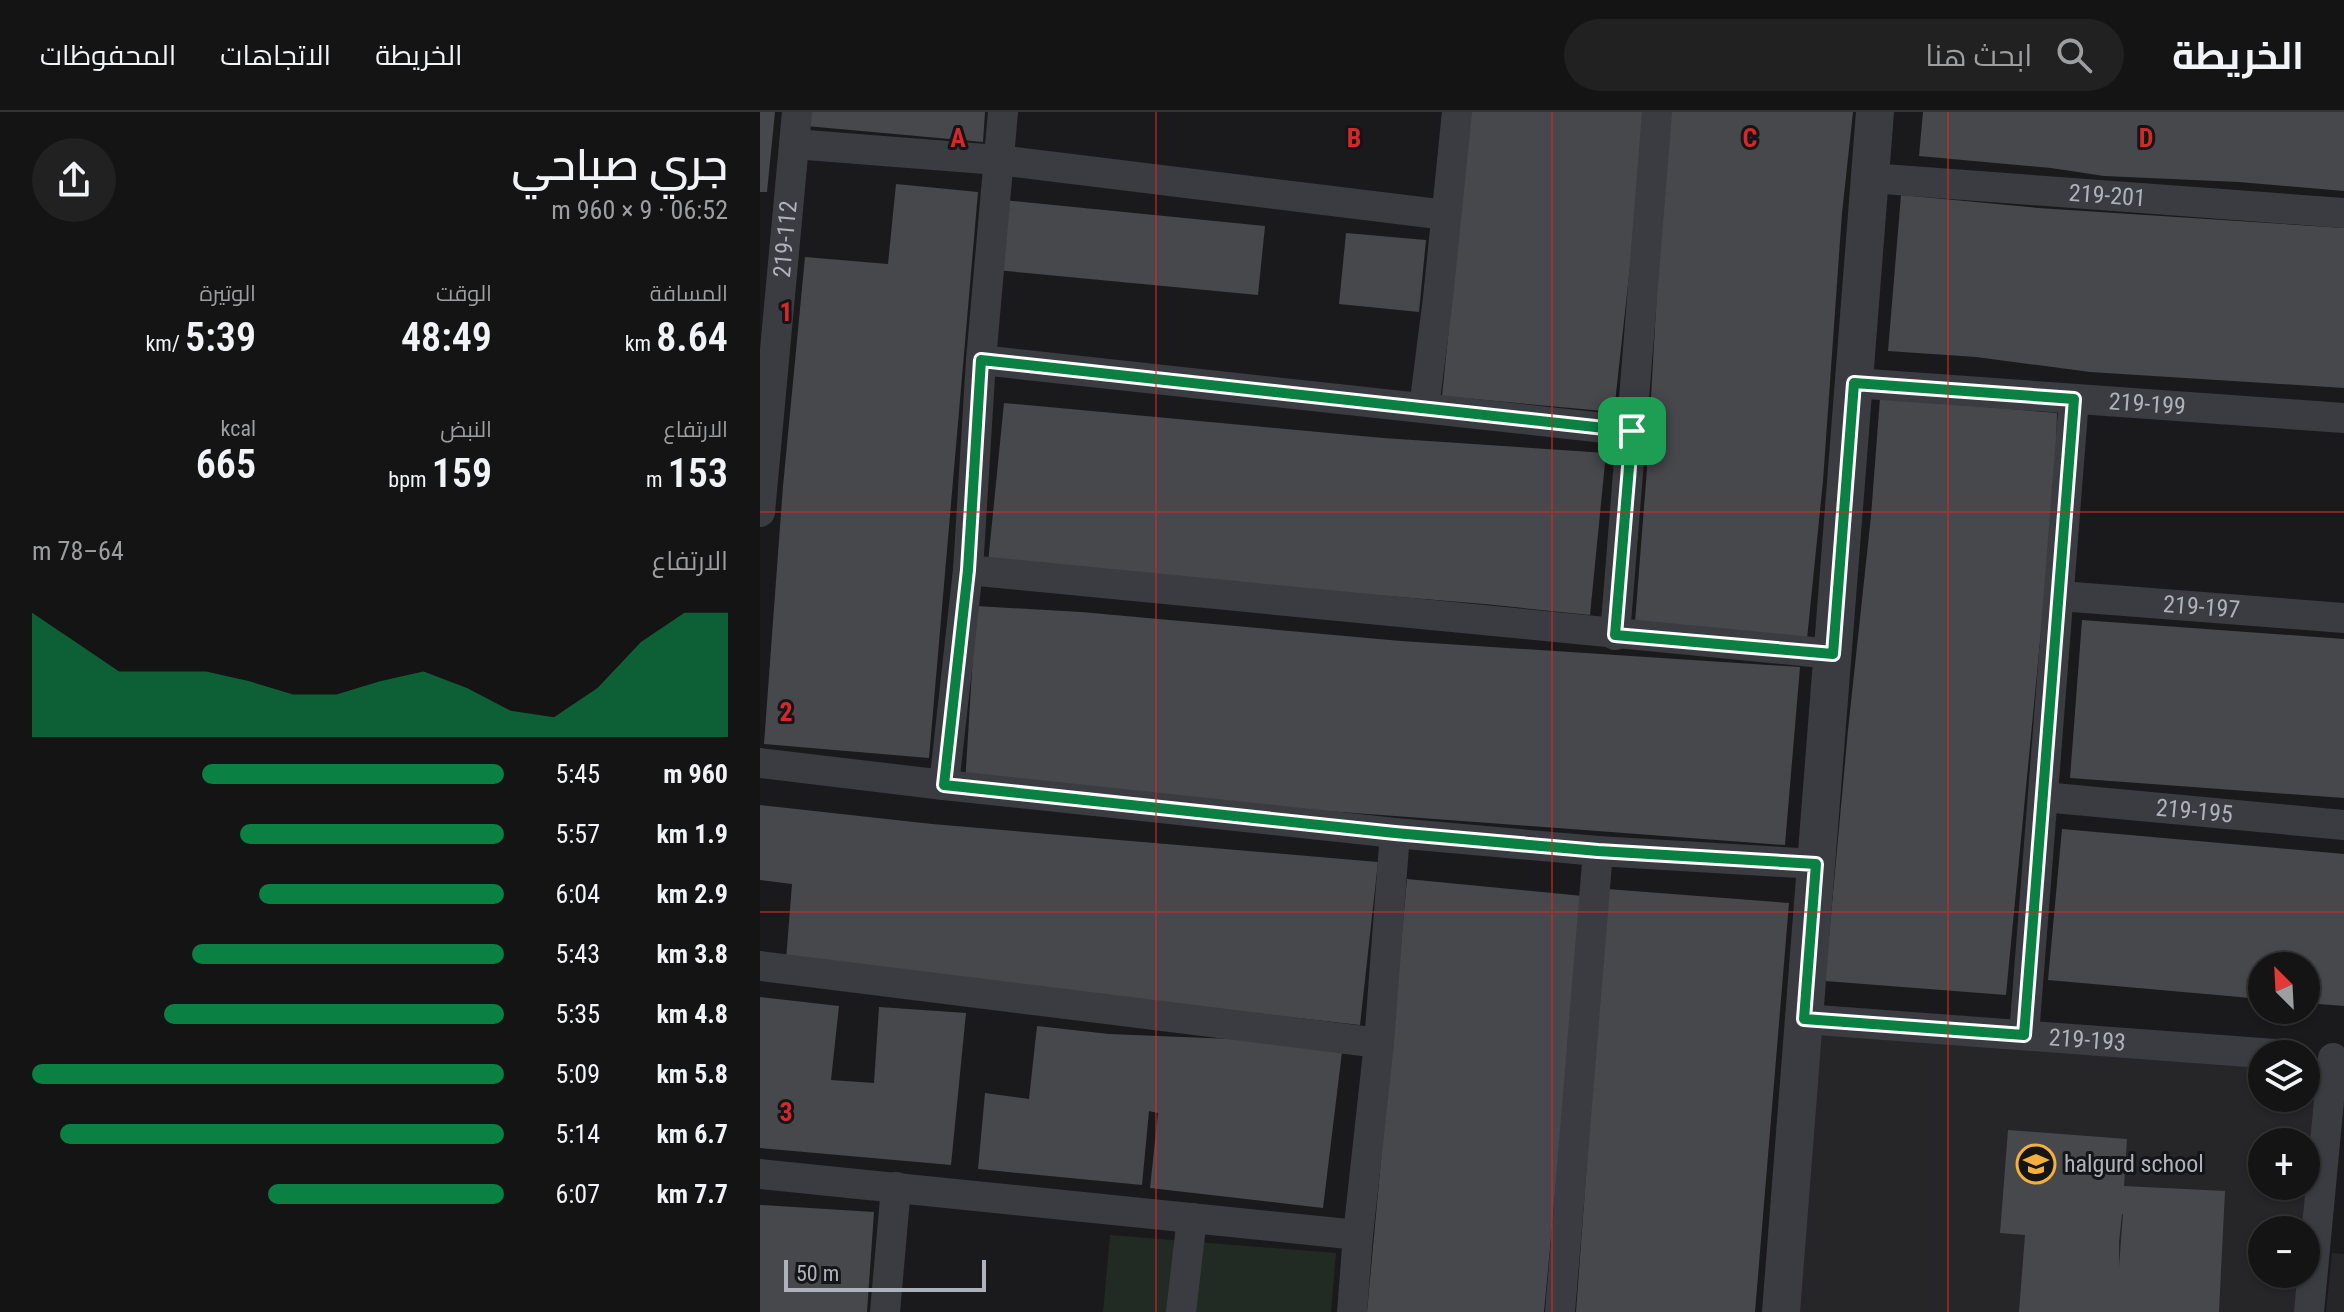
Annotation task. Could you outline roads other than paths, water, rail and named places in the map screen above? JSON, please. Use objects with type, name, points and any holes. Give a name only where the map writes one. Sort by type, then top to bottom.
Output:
[{"type":"street","name":"219-112","points":[[760,512],[773,232],[794,144],[797,112]]},
{"type":"street","points":[[944,785],[968,570],[981,360],[1003,112]]},
{"type":"street","points":[[1424,408],[1457,112]]},
{"type":"street","points":[[1615,635],[1657,112]]},
{"type":"street","points":[[1781,1312],[1875,112]]},
{"type":"street","points":[[794,144],[998,160],[1446,215]]},
{"type":"street","name":"219-201","points":[[1870,178],[2344,213]]},
{"type":"street","points":[[981,360],[1632,431]]},
{"type":"street","name":"219-199","points":[[1854,383],[2344,418]]},
{"type":"street","points":[[2024,1035],[2074,399]]},
{"type":"street","points":[[968,570],[1833,654]]},
{"type":"street","name":"219-197","points":[[2060,596],[2344,618]]},
{"type":"street","points":[[760,763],[1395,833],[1598,851],[1816,864]]},
{"type":"street","name":"219-195","points":[[2043,797],[2344,825]]},
{"type":"street","points":[[1352,1312],[1379,1043],[1395,833]]},
{"type":"street","points":[[1560,1312],[1598,851]]},
{"type":"street","points":[[760,966],[1379,1043]]},
{"type":"street","name":"219-193","points":[[1804,1019],[2248,1052]]},
{"type":"street","points":[[2309,1312],[2330,1233],[2328,1058]]},
{"type":"street","points":[[760,1174],[1358,1235]]},
{"type":"street","points":[[885,1312],[896,1187]]},
{"type":"street","points":[[1181,1312],[1192,1218]]},
{"type":"place","name":"halgurd school","points":[[2036,1164]]}]
